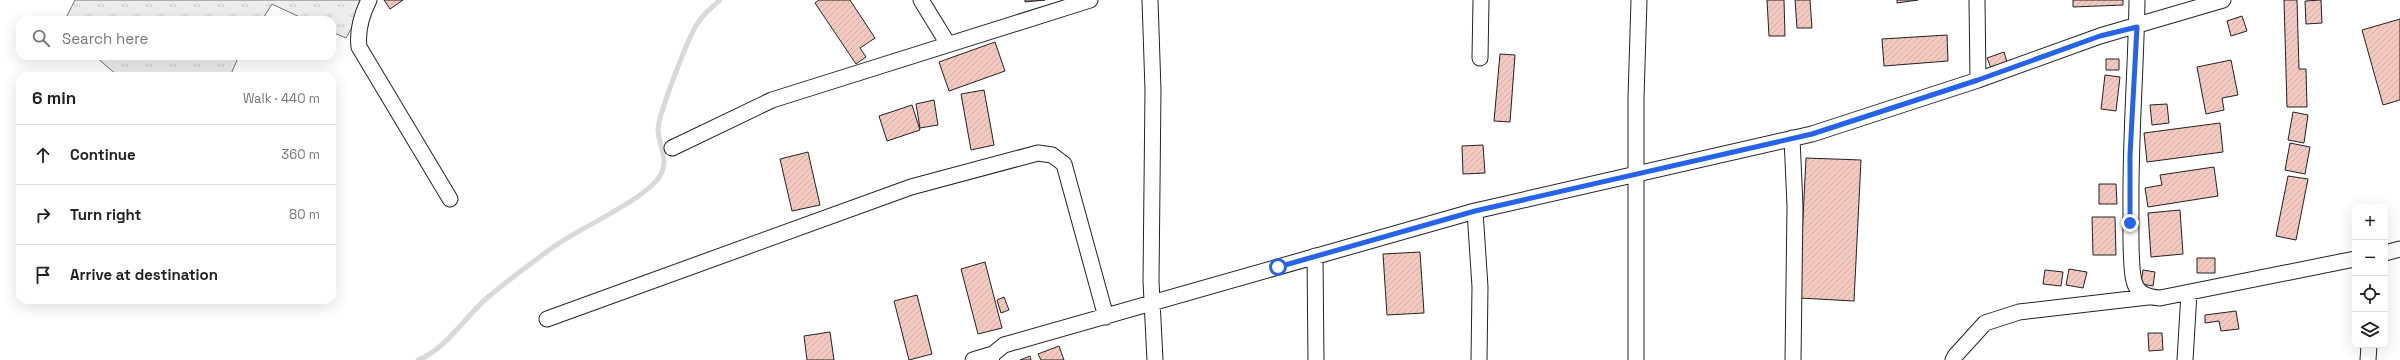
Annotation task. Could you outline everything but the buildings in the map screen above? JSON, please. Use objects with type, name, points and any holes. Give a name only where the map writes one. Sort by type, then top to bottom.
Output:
[{"type":"street","points":[[369,0],[362,17],[358,38],[359,47],[450,199]]},
{"type":"street","points":[[922,0],[948,44]]},
{"type":"street","points":[[672,148],[772,100],[1090,0]]},
{"type":"street","points":[[1150,0],[1153,90],[1151,281],[1155,360]]},
{"type":"street","points":[[1480,58],[1481,0]]},
{"type":"street","points":[[1636,360],[1639,0]]},
{"type":"street","points":[[1977,0],[1978,80]]},
{"type":"street","points":[[2137,0],[2137,27],[2130,155],[2130,223],[2134,281],[2138,290],[2148,297]]},
{"type":"street","points":[[973,360],[992,357],[1004,345],[1153,304],[1475,211],[1637,175],[1845,124],[1978,80],[2100,36],[2137,27],[2223,0]]},
{"type":"street","points":[[1792,138],[1795,206],[1793,360]]},
{"type":"street","points":[[547,319],[911,188],[1038,153],[1052,155],[1064,164],[1106,317]]},
{"type":"street","points":[[1475,211],[1480,287],[1479,360]]},
{"type":"street","points":[[2388,251],[2400,249]]},
{"type":"street","points":[[1315,256],[1316,360]]},
{"type":"street","points":[[1953,360],[1954,356],[1985,323],[2019,312],[2148,297],[2160,298],[2352,260]]},
{"type":"street","points":[[2185,360],[2189,293]]},
{"type":"street","points":[[2368,360],[2369,348]]},
{"type":"green space","points":[[75,0],[367,0],[346,38],[336,34],[336,16],[298,16],[272,4],[264,16],[67,16]]},
{"type":"green space","points":[[100,60],[237,60],[232,72],[113,72]]},
{"type":"waterway","points":[[418,360],[437,349],[479,305],[519,272],[563,240],[610,214],[640,195],[660,176],[663,170],[664,158],[658,135],[658,129],[668,92],[687,44],[699,20],[720,0]]},
{"type":"route","points":[[1278,267],[1475,211],[1812,134],[1978,80],[2100,36],[2137,27],[2130,155],[2130,223]]}]
